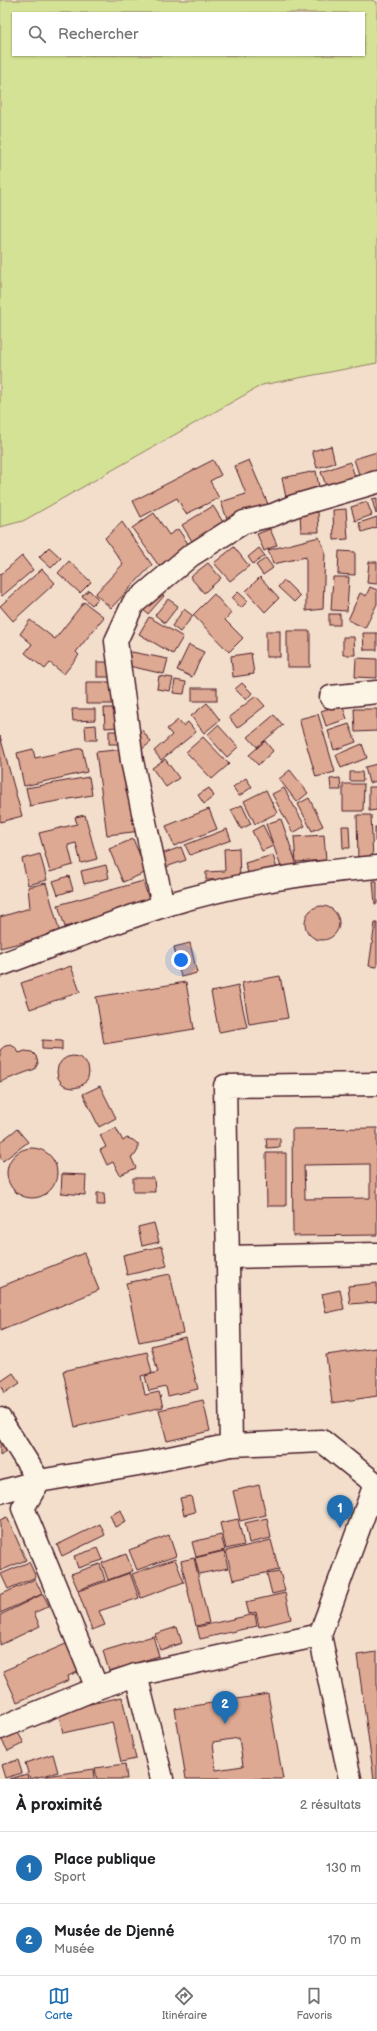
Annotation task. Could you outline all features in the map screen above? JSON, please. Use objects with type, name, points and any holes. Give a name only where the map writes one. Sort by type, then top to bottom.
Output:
[{"type":"street","points":[[163,906],[132,761],[116,641],[133,604],[190,556],[244,522],[273,515],[294,506],[377,482]]},
{"type":"street","points":[[331,697],[377,692]]},
{"type":"street","points":[[0,964],[163,906],[237,886],[343,869],[377,867]]},
{"type":"street","points":[[230,1444],[225,1086],[377,1084]]},
{"type":"street","points":[[228,1257],[377,1254]]},
{"type":"street","points":[[0,1419],[39,1481]]},
{"type":"street","points":[[0,1492],[39,1481],[150,1462],[230,1444],[322,1440],[376,1484],[320,1635],[350,1779]]},
{"type":"street","points":[[39,1481],[23,1508],[97,1688]]},
{"type":"street","points":[[0,1728],[97,1688],[136,1675],[320,1635]]},
{"type":"street","points":[[136,1675],[162,1779]]},
{"type":"green space","points":[[0,0],[371,0],[377,2],[377,363],[262,385],[23,521],[0,527]]},
{"type":"building","points":[[331,446],[335,463],[317,468],[312,451]]},
{"type":"building","points":[[377,452],[377,476],[361,481],[354,459]]},
{"type":"building","points":[[213,460],[221,475],[210,481],[219,498],[186,514],[177,498],[141,517],[133,501]]},
{"type":"building","points":[[249,460],[268,504],[227,519],[221,502],[246,494],[235,466]]},
{"type":"building","points":[[350,462],[357,482],[328,491],[321,472]]},
{"type":"building","points":[[316,471],[320,492],[286,498],[282,478]]},
{"type":"building","points":[[377,498],[377,513],[376,514],[372,499]]},
{"type":"building","points":[[367,502],[372,515],[355,521],[351,507]]},
{"type":"building","points":[[213,506],[223,522],[192,541],[182,525]]},
{"type":"building","points":[[346,509],[348,539],[334,540],[333,510]]},
{"type":"building","points":[[318,512],[319,532],[301,532],[300,513]]},
{"type":"building","points":[[154,513],[169,535],[178,529],[189,545],[159,566],[132,528]]},
{"type":"building","points":[[377,517],[377,527],[362,532],[359,523]]},
{"type":"building","points":[[122,522],[152,565],[111,608],[95,594],[123,564],[105,538]]},
{"type":"building","points":[[270,529],[277,545],[264,551],[257,534]]},
{"type":"building","points":[[319,537],[325,551],[323,609],[306,611],[306,557],[273,564],[268,550]]},
{"type":"building","points":[[49,547],[61,558],[51,568],[39,557]]},
{"type":"building","points":[[234,547],[249,566],[230,581],[214,563]]},
{"type":"building","points":[[259,548],[265,556],[253,564],[248,557]]},
{"type":"building","points":[[339,551],[355,552],[355,575],[338,574]]},
{"type":"building","points":[[22,556],[33,570],[2,596],[0,594],[0,575]]},
{"type":"building","points":[[266,558],[273,568],[263,575],[256,565]]},
{"type":"building","points":[[69,561],[91,582],[80,593],[58,573]]},
{"type":"building","points":[[369,562],[377,562],[377,584],[367,583]]},
{"type":"building","points":[[208,563],[221,578],[204,593],[190,577]]},
{"type":"building","points":[[42,569],[55,583],[13,621],[0,606]]},
{"type":"building","points":[[260,577],[279,598],[265,612],[246,591]]},
{"type":"building","points":[[333,577],[349,577],[347,611],[331,610]]},
{"type":"building","points":[[284,580],[300,596],[294,602],[278,587]]},
{"type":"building","points":[[370,587],[377,590],[377,604],[365,628],[348,620],[360,593],[366,596]]},
{"type":"building","points":[[89,590],[98,599],[92,605],[82,596]]},
{"type":"building","points":[[159,591],[164,596],[148,614],[142,609]]},
{"type":"building","points":[[238,592],[248,601],[241,608],[232,598]]},
{"type":"building","points":[[214,594],[231,613],[225,620],[243,638],[229,652],[193,615]]},
{"type":"building","points":[[168,599],[178,606],[165,623],[155,615]]},
{"type":"building","points":[[84,602],[104,617],[76,652],[79,655],[64,674],[50,663],[45,669],[25,653],[32,644],[20,634],[30,620],[55,639]]},
{"type":"building","points":[[184,609],[193,616],[180,632],[172,626]]},
{"type":"building","points":[[329,614],[340,614],[340,625],[329,625]]},
{"type":"building","points":[[149,617],[183,637],[173,654],[139,634]]},
{"type":"building","points":[[266,631],[280,631],[280,657],[266,657]]},
{"type":"building","points":[[287,631],[310,631],[310,667],[287,667]]},
{"type":"building","points":[[363,633],[377,633],[377,650],[364,650]]},
{"type":"building","points":[[343,637],[354,637],[355,655],[343,655]]},
{"type":"building","points":[[189,645],[204,652],[192,677],[177,670]]},
{"type":"building","points":[[132,652],[168,659],[164,674],[129,666]]},
{"type":"building","points":[[251,653],[254,674],[233,677],[231,656]]},
{"type":"building","points":[[356,658],[377,659],[377,678],[355,677]]},
{"type":"building","points":[[97,662],[110,662],[110,677],[97,677]]},
{"type":"building","points":[[159,676],[173,678],[170,691],[157,689]]},
{"type":"building","points":[[175,680],[186,682],[184,694],[173,693]]},
{"type":"building","points":[[86,682],[113,682],[114,704],[86,704]]},
{"type":"building","points":[[242,683],[252,693],[246,700],[235,689]]},
{"type":"building","points":[[192,688],[217,688],[217,701],[192,701]]},
{"type":"building","points":[[256,696],[265,706],[237,728],[229,717]]},
{"type":"building","points":[[207,703],[220,720],[204,733],[191,716]]},
{"type":"building","points":[[342,704],[347,719],[326,726],[321,711]]},
{"type":"building","points":[[104,708],[117,708],[118,727],[105,728]]},
{"type":"building","points":[[72,709],[95,709],[95,720],[73,721]]},
{"type":"building","points":[[354,709],[377,709],[377,731],[355,732]]},
{"type":"building","points":[[318,714],[335,772],[316,777],[299,719]]},
{"type":"building","points":[[274,715],[283,725],[257,747],[248,737]]},
{"type":"building","points":[[178,720],[183,726],[188,722],[196,732],[161,760],[154,751],[172,735],[167,729]]},
{"type":"building","points":[[349,724],[356,742],[334,750],[328,731]]},
{"type":"building","points":[[96,725],[97,740],[86,740],[85,726]]},
{"type":"building","points":[[218,725],[238,747],[227,757],[207,735]]},
{"type":"building","points":[[142,730],[151,742],[141,750],[132,738]]},
{"type":"building","points":[[109,731],[119,731],[120,744],[109,744]]},
{"type":"building","points":[[0,736],[22,816],[0,822]]},
{"type":"building","points":[[203,737],[229,764],[212,779],[186,752]]},
{"type":"building","points":[[265,741],[273,751],[258,765],[249,755]]},
{"type":"building","points":[[362,744],[367,758],[341,768],[336,755]]},
{"type":"building","points":[[82,748],[87,772],[24,786],[17,753],[33,749],[35,758]]},
{"type":"building","points":[[125,749],[141,831],[107,835],[96,752]]},
{"type":"building","points":[[165,759],[179,778],[166,787],[152,768]]},
{"type":"building","points":[[377,764],[377,781],[369,783],[365,767]]},
{"type":"building","points":[[290,770],[308,793],[297,802],[279,779]]},
{"type":"building","points":[[350,772],[362,772],[363,781],[350,781]]},
{"type":"building","points":[[89,777],[92,795],[30,806],[26,788]]},
{"type":"building","points":[[246,778],[252,787],[239,796],[233,787]]},
{"type":"building","points":[[340,778],[341,790],[331,790],[330,779]]},
{"type":"building","points":[[343,784],[364,784],[363,811],[343,811]]},
{"type":"building","points":[[369,787],[377,787],[377,810],[369,811]]},
{"type":"building","points":[[209,788],[214,796],[204,804],[198,795]]},
{"type":"building","points":[[284,788],[305,826],[293,833],[272,794]]},
{"type":"building","points":[[266,790],[277,813],[255,824],[244,801]]},
{"type":"building","points":[[309,798],[323,826],[312,831],[298,804]]},
{"type":"building","points":[[242,805],[251,824],[241,829],[231,810]]},
{"type":"building","points":[[209,809],[217,829],[174,846],[166,826]]},
{"type":"building","points":[[85,815],[97,859],[81,863],[76,843],[68,845],[73,865],[50,872],[39,833],[77,824],[75,817]]},
{"type":"building","points":[[357,815],[371,815],[373,860],[358,861]]},
{"type":"building","points":[[281,819],[297,865],[282,870],[266,824]]},
{"type":"building","points":[[263,825],[273,846],[262,851],[252,831]]},
{"type":"building","points":[[342,826],[349,826],[350,848],[343,848]]},
{"type":"building","points":[[375,827],[377,827],[377,841],[375,841]]},
{"type":"building","points":[[227,829],[231,840],[190,855],[185,845]]},
{"type":"building","points":[[324,835],[326,860],[296,862],[294,837]]},
{"type":"building","points":[[133,839],[147,872],[123,882],[109,849]]},
{"type":"building","points":[[181,847],[186,860],[163,868],[159,855]]},
{"type":"building","points":[[239,848],[240,879],[206,880],[206,872],[225,871],[224,849]]},
{"type":"building","points":[[40,854],[47,880],[28,885],[22,859]]},
{"type":"building","points":[[273,855],[277,869],[249,876],[245,863]]},
{"type":"building","points":[[106,865],[109,878],[84,884],[81,871]]},
{"type":"building","points":[[69,876],[73,890],[58,895],[53,881]]},
{"type":"building","points":[[143,881],[150,903],[65,927],[58,905]]},
{"type":"building","points":[[373,881],[377,881],[377,904],[375,904]]},
{"type":"building","points":[[46,883],[60,933],[0,948],[0,917],[30,908],[28,887]]},
{"type":"building","points":[[319,906],[325,906],[329,907],[336,913],[339,923],[338,930],[332,937],[325,940],[319,940],[315,939],[308,933],[305,926],[305,920],[306,916],[312,909]]},
{"type":"building","points":[[375,923],[377,923],[377,967],[369,966]]},
{"type":"building","points":[[190,943],[197,973],[181,977],[174,947]]},
{"type":"building","points":[[71,966],[80,992],[30,1009],[21,983]]},
{"type":"building","points":[[280,976],[288,1018],[249,1024],[242,983]]},
{"type":"building","points":[[186,982],[194,1029],[104,1044],[96,997]]},
{"type":"building","points":[[238,986],[247,1027],[219,1032],[211,992]]},
{"type":"building","points":[[42,1040],[62,1041],[62,1050],[42,1049]]},
{"type":"building","points":[[11,1045],[16,1048],[19,1053],[25,1051],[32,1052],[36,1056],[38,1063],[35,1069],[0,1082],[0,1050],[5,1046]]},
{"type":"building","points":[[70,1056],[76,1056],[85,1060],[89,1072],[85,1084],[76,1088],[70,1088],[61,1084],[57,1075],[57,1069],[61,1060]]},
{"type":"building","points":[[100,1086],[116,1118],[99,1127],[83,1094]]},
{"type":"building","points":[[116,1128],[123,1141],[127,1138],[138,1144],[138,1150],[135,1155],[131,1157],[136,1168],[120,1175],[113,1162],[107,1165],[100,1150],[106,1147],[100,1135]]},
{"type":"building","points":[[377,1128],[377,1235],[293,1236],[292,1129]],"holes":[[[370,1164],[370,1198],[305,1199],[304,1165]]]},
{"type":"building","points":[[17,1129],[28,1142],[3,1161],[0,1157],[0,1142]]},
{"type":"building","points":[[266,1138],[280,1138],[280,1147],[267,1148]]},
{"type":"building","points":[[27,1148],[37,1148],[50,1155],[57,1168],[57,1178],[50,1191],[37,1198],[27,1198],[18,1194],[11,1187],[7,1178],[7,1168],[11,1159],[18,1152]]},
{"type":"building","points":[[266,1153],[286,1153],[286,1206],[267,1206]]},
{"type":"building","points":[[62,1174],[86,1175],[85,1195],[61,1193]]},
{"type":"building","points":[[133,1178],[154,1178],[155,1192],[133,1192]]},
{"type":"building","points":[[97,1193],[104,1193],[105,1205],[97,1205]]},
{"type":"building","points":[[154,1223],[159,1242],[142,1246],[138,1227]]},
{"type":"building","points":[[162,1246],[167,1266],[127,1275],[123,1255]]},
{"type":"building","points":[[84,1253],[99,1290],[0,1331],[0,1287]]},
{"type":"building","points":[[170,1274],[183,1333],[139,1342],[126,1283]]},
{"type":"building","points":[[377,1283],[377,1302],[350,1304],[348,1286]]},
{"type":"building","points":[[340,1290],[344,1309],[326,1313],[322,1294]]},
{"type":"building","points":[[185,1337],[198,1389],[168,1396],[166,1387],[149,1391],[145,1376],[158,1372],[151,1346]]},
{"type":"building","points":[[377,1348],[377,1396],[332,1403],[326,1355]]},
{"type":"building","points":[[147,1352],[152,1373],[141,1376],[145,1395],[159,1392],[163,1407],[75,1427],[63,1371]]},
{"type":"building","points":[[13,1373],[20,1383],[5,1393],[0,1382]]},
{"type":"building","points":[[203,1400],[210,1431],[167,1441],[159,1410]]},
{"type":"building","points":[[0,1442],[6,1451],[0,1455]]},
{"type":"building","points":[[259,1485],[266,1515],[240,1521],[233,1491]]},
{"type":"building","points":[[191,1496],[195,1512],[184,1515],[180,1498]]},
{"type":"building","points":[[121,1510],[126,1522],[115,1527],[110,1515]]},
{"type":"building","points":[[7,1517],[26,1560],[0,1571],[0,1520]]},
{"type":"building","points":[[267,1518],[271,1538],[249,1543],[245,1523]]},
{"type":"building","points":[[238,1519],[244,1545],[226,1549],[220,1523]]},
{"type":"building","points":[[100,1524],[105,1535],[62,1556],[57,1545]]},
{"type":"building","points":[[169,1535],[176,1556],[137,1570],[129,1550]]},
{"type":"building","points":[[221,1535],[225,1550],[196,1557],[192,1542]]},
{"type":"building","points":[[271,1540],[279,1570],[233,1580],[226,1551]]},
{"type":"building","points":[[98,1548],[103,1560],[78,1568],[74,1556]]},
{"type":"building","points":[[224,1551],[228,1568],[199,1574],[195,1558]]},
{"type":"building","points":[[126,1554],[133,1571],[108,1580],[102,1563]]},
{"type":"building","points":[[194,1558],[209,1623],[196,1626],[181,1561]]},
{"type":"building","points":[[175,1559],[184,1582],[141,1598],[132,1574]]},
{"type":"building","points":[[29,1562],[36,1577],[8,1589],[1,1574]]},
{"type":"building","points":[[100,1564],[105,1580],[78,1590],[71,1574]]},
{"type":"building","points":[[280,1572],[285,1591],[272,1594],[267,1574]]},
{"type":"building","points":[[130,1573],[139,1598],[99,1611],[105,1625],[92,1630],[78,1591]]},
{"type":"building","points":[[35,1579],[42,1594],[0,1613],[0,1595]]},
{"type":"building","points":[[285,1593],[291,1619],[259,1627],[256,1612],[249,1614],[246,1602]]},
{"type":"building","points":[[43,1594],[49,1606],[34,1613],[40,1626],[0,1645],[0,1615]]},
{"type":"building","points":[[255,1614],[257,1626],[200,1639],[197,1627]]},
{"type":"building","points":[[177,1627],[182,1643],[160,1650],[155,1634]]},
{"type":"building","points":[[153,1636],[159,1656],[109,1671],[103,1651]]},
{"type":"building","points":[[68,1643],[80,1671],[68,1676],[69,1680],[17,1702],[3,1671]]},
{"type":"building","points":[[377,1652],[377,1779],[374,1779],[357,1655]]},
{"type":"building","points":[[268,1694],[283,1779],[186,1779],[175,1709]],"holes":[[[239,1738],[243,1766],[216,1770],[213,1742]]]},
{"type":"building","points":[[122,1697],[136,1759],[121,1762],[112,1722],[63,1733],[58,1711]]},
{"type":"building","points":[[17,1731],[24,1743],[8,1751],[1,1739]]},
{"type":"building","points":[[53,1754],[58,1772],[30,1779],[25,1763]]},
{"type":"building","points":[[18,1760],[22,1773],[5,1778],[1,1765]]},
{"type":"building","points":[[125,1764],[127,1779],[97,1779],[95,1768]]},
{"type":"building","points":[[94,1769],[95,1779],[46,1779],[46,1776]]},
{"type":"building","points":[[27,1774],[28,1779],[9,1779]]},
{"type":"place","name":"Place publique","points":[[340,1528]]},
{"type":"place","name":"Musée de Djenné","points":[[225,1724]]}]
